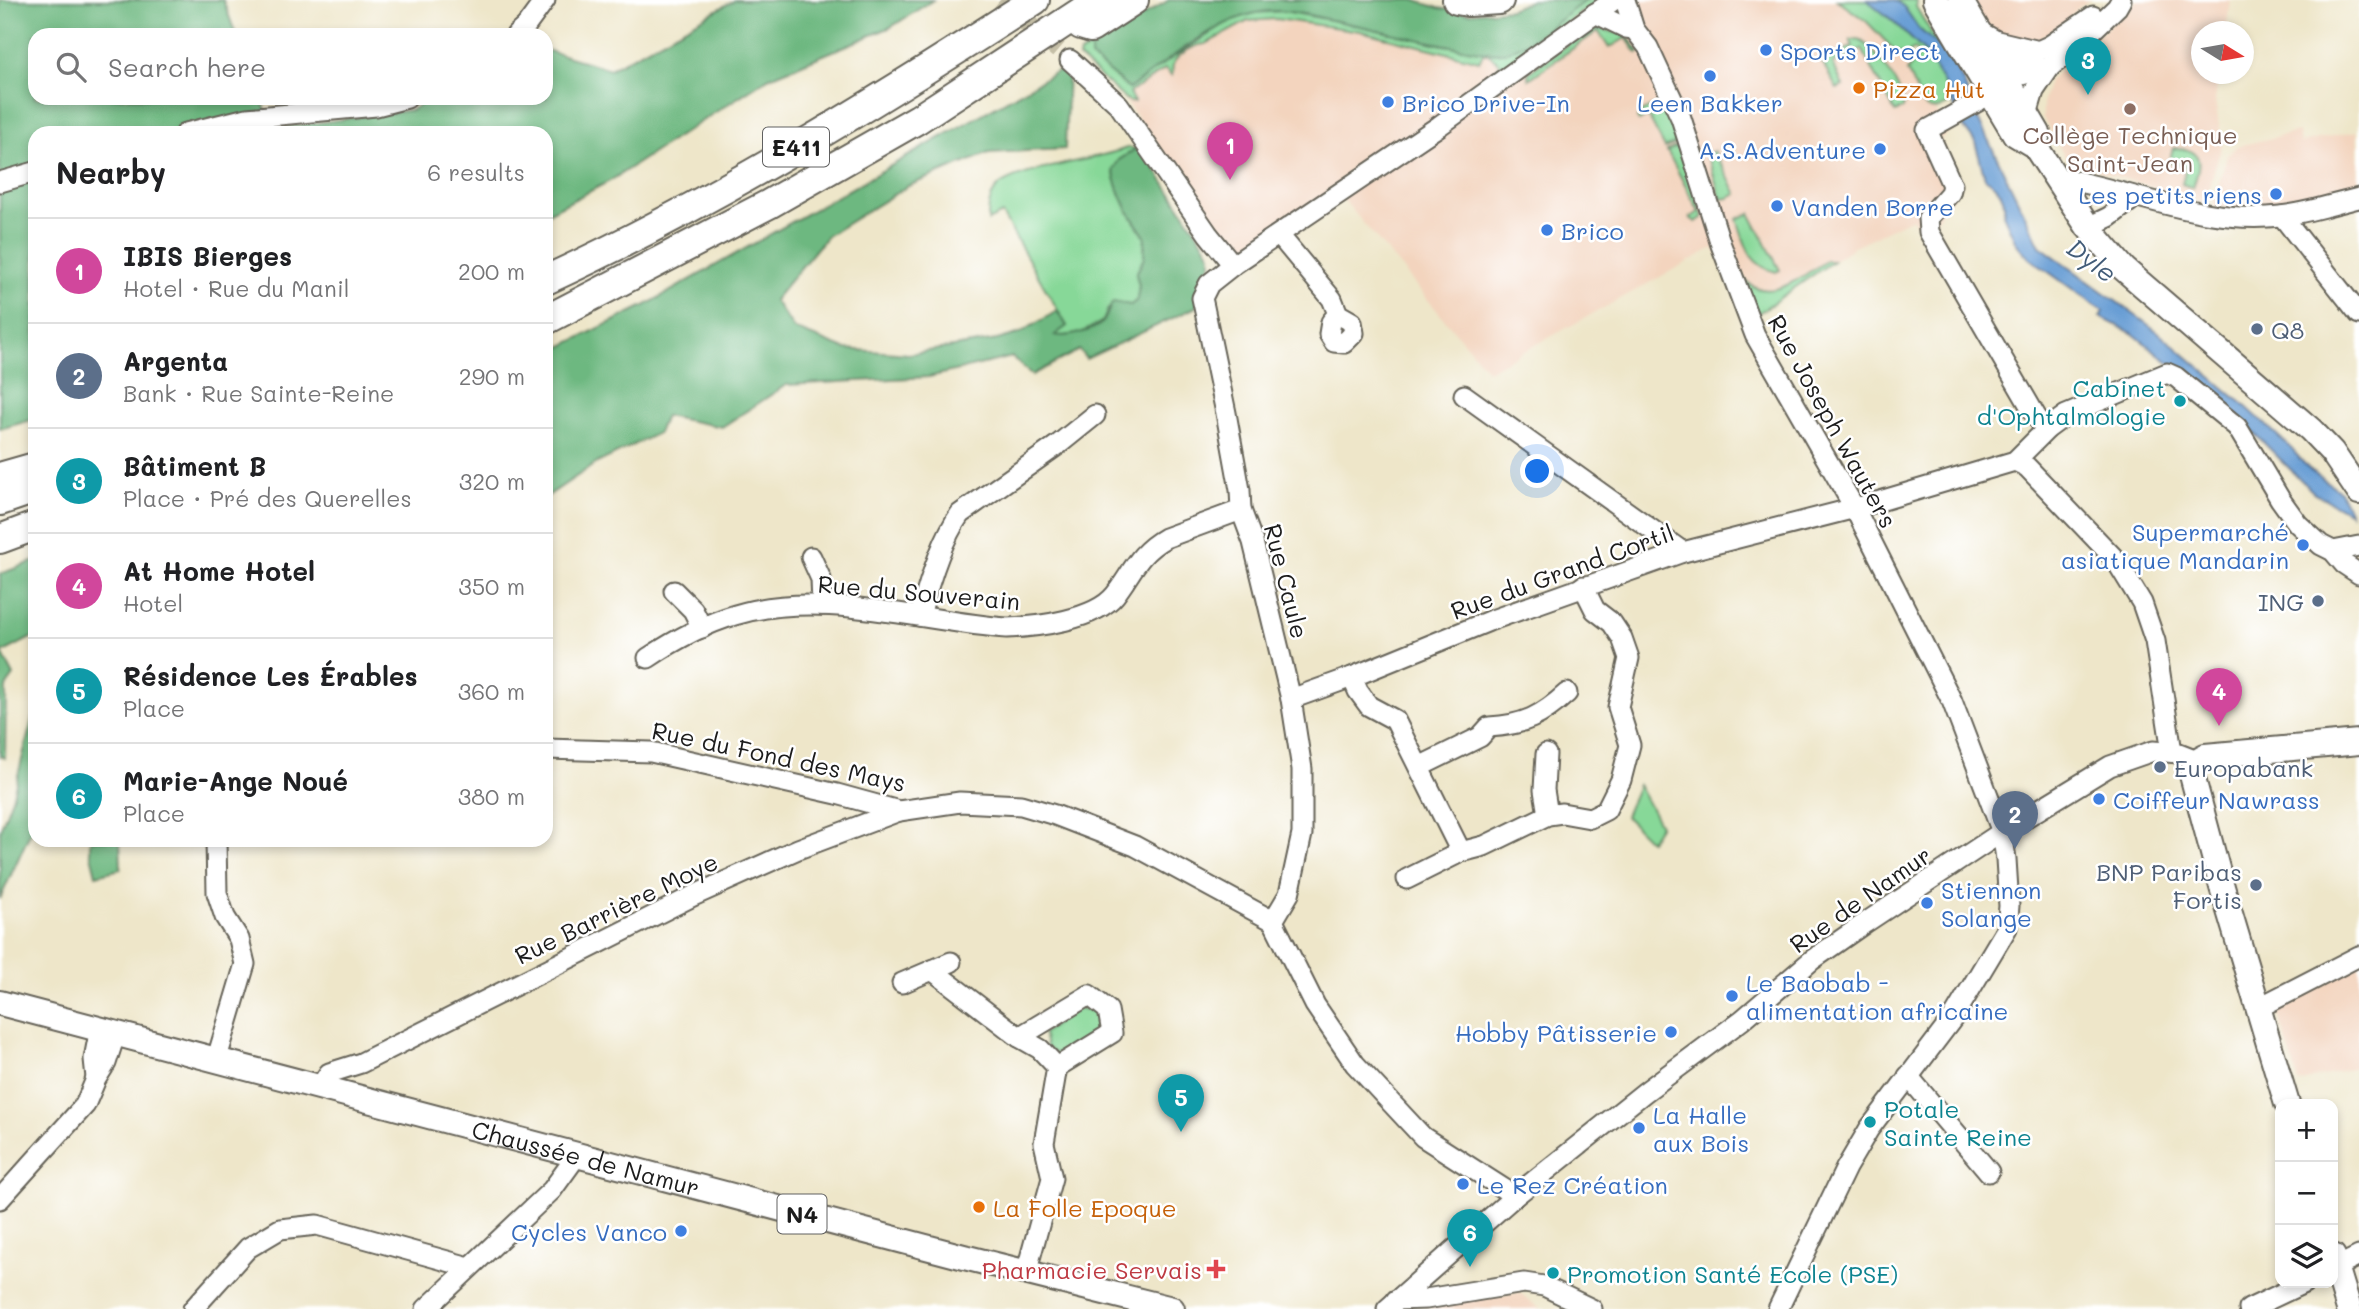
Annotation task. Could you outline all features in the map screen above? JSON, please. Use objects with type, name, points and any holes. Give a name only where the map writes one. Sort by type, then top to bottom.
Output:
[{"type":"highway","name":"E411","points":[[553,277],[624,243],[737,182],[899,88],[1035,0]]},
{"type":"highway","name":"E411","points":[[553,316],[769,204],[918,119],[1099,0]]},
{"type":"highway","points":[[1068,22],[1091,28],[1134,0]]},
{"type":"highway","points":[[1457,0],[1499,0]]},
{"type":"highway","points":[[0,477],[28,469]]},
{"type":"highway","points":[[0,501],[28,491]]},
{"type":"highway","points":[[0,539],[28,529]]},
{"type":"main road","points":[[1935,0],[2015,134],[2035,146],[2088,227],[2124,269],[2311,430],[2332,452],[2359,492]]},
{"type":"main road","points":[[1960,0],[1979,34],[1991,91],[2027,114],[2038,133],[2035,146]]},
{"type":"main road","points":[[1979,34],[1995,43],[2042,59]]},
{"type":"main road","points":[[2285,1099],[2192,775],[2197,760],[2205,756],[2359,742]]},
{"type":"main road","name":"Chaussée de Namur","points":[[0,1003],[1172,1309]]},
{"type":"main road","points":[[2338,1276],[2349,1309]]},
{"type":"street","points":[[1070,60],[1119,106],[1208,234],[1233,265],[1439,126],[1614,0]]},
{"type":"street","name":"Rue Joseph Wauters","points":[[1625,0],[1634,29],[1648,47],[1681,118],[1721,245],[1755,335],[1854,507],[1952,701],[2002,832],[2008,880],[2007,928],[1953,1018],[1869,1129],[1846,1168],[1778,1309]]},
{"type":"street","points":[[2027,114],[2042,59],[2059,40],[2114,0]]},
{"type":"street","points":[[2047,429],[2037,418],[1929,232],[1928,218],[1950,193],[1952,185],[1936,126],[1991,91],[2015,63],[2070,52],[2121,0]]},
{"type":"street","points":[[524,28],[537,3]]},
{"type":"street","points":[[1595,13],[1626,28],[1634,29]]},
{"type":"street","points":[[214,126],[247,118],[380,105]]},
{"type":"street","points":[[0,182],[28,174]]},
{"type":"street","points":[[2054,177],[2205,214],[2238,217],[2282,216],[2359,198]]},
{"type":"street","points":[[2088,227],[2109,217],[2134,198]]},
{"type":"street","points":[[2282,216],[2359,314]]},
{"type":"street","points":[[1279,234],[1332,299],[1338,314]]},
{"type":"street","name":"Rue Caule","points":[[1233,265],[1209,284],[1202,298],[1226,413],[1241,510],[1253,542],[1291,699],[1302,769],[1302,834],[1289,894],[1273,921]]},
{"type":"street","points":[[2172,752],[2155,641],[2142,603],[2115,559],[2027,467],[2015,461],[2047,429],[2066,415],[2167,373],[2176,377],[2237,427],[2292,517],[2306,533],[2333,551],[2344,564],[2359,574]]},
{"type":"street","points":[[1464,395],[1683,552]]},
{"type":"street","points":[[920,617],[944,546],[960,514],[1095,415]]},
{"type":"street","name":"Rue du Grand Cortil","points":[[1291,699],[1489,621],[1683,552],[2015,461]]},
{"type":"street","name":"Rue du Souverain","points":[[648,658],[702,628],[735,615],[764,608],[822,605],[1007,628],[1031,627],[1068,619],[1109,601],[1135,563],[1155,544],[1241,510]]},
{"type":"street","points":[[2333,551],[2359,546]]},
{"type":"street","points":[[811,557],[821,579],[822,605]]},
{"type":"street","points":[[1407,879],[1461,852],[1484,846],[1548,815],[1569,814],[1590,818],[1606,810],[1621,780],[1630,745],[1618,707],[1629,658],[1622,638],[1612,623],[1595,610],[1583,586]]},
{"type":"street","points":[[674,590],[693,610],[702,628]]},
{"type":"street","points":[[1352,677],[1369,706],[1395,720],[1461,852]]},
{"type":"street","points":[[1419,767],[1480,737],[1489,727],[1516,726],[1552,707],[1567,693]]},
{"type":"street","name":"Rue du Fond des Mays","points":[[553,750],[651,752],[826,791],[899,811],[960,802],[1021,805],[1135,846],[1273,921]]},
{"type":"street","name":"Rue de Namur","points":[[1391,1305],[1514,1196],[1742,1020],[1812,960],[2002,832],[2110,766],[2154,751],[2172,752],[2197,760]]},
{"type":"street","points":[[1546,754],[1544,790],[1548,815]]},
{"type":"street","name":"Rue Barrière Moye","points":[[320,1087],[329,1073],[360,1063],[693,896],[798,849],[899,811]]},
{"type":"street","points":[[216,847],[217,893],[225,917],[239,939],[245,964],[217,1058]]},
{"type":"street","points":[[1273,921],[1315,1005],[1363,1073],[1423,1137],[1514,1196]]},
{"type":"street","points":[[2258,1008],[2359,956]]},
{"type":"street","points":[[902,982],[951,962]]},
{"type":"street","points":[[932,970],[1019,1037],[1040,1049],[1057,1067]]},
{"type":"street","points":[[1019,1037],[1089,995],[1108,1010],[1112,1033],[1057,1067],[1044,1143],[1052,1178],[1026,1273]]},
{"type":"street","points":[[0,1199],[85,1105],[96,1079],[94,1059],[108,1030]]},
{"type":"street","points":[[347,1094],[360,1063]]},
{"type":"street","points":[[1908,1076],[1989,1171]]},
{"type":"street","points":[[426,1309],[552,1190],[578,1154]]},
{"type":"street","points":[[193,1309],[248,1248],[279,1229],[317,1225],[469,1267]]},
{"type":"street","points":[[2338,1263],[2359,1256]]},
{"type":"street","points":[[1391,1305],[1524,1283],[1544,1286],[1592,1309]]},
{"type":"street","points":[[2249,1309],[2293,1288]]},
{"type":"shaded area","points":[[1586,0],[1850,0],[1917,59],[1941,109],[1936,110],[1948,133],[1940,139],[1960,186],[1937,219],[1918,227],[1912,218],[1855,246],[1757,314],[1713,248],[1488,371],[1343,199],[1247,245],[1231,248],[1121,95],[1197,41],[1255,13],[1535,36]]},
{"type":"shaded area","points":[[1968,0],[2089,0],[2061,27],[2040,38],[2024,42],[1995,37]]},
{"type":"shaded area","name":"Collège Technique Saint-Jean","points":[[2138,0],[2230,0],[2227,21],[2191,21],[2191,84],[2217,84],[2215,100],[2222,145],[2204,203],[2102,172],[2065,157],[2043,118],[2043,101],[2049,80]]},
{"type":"shaded area","points":[[2357,131],[2359,191],[2273,210],[2214,206],[2227,156],[2234,149],[2298,132],[2300,143]]},
{"type":"shaded area","points":[[2359,960],[2359,1066],[2299,1083],[2275,1003]]},
{"type":"shaded area","points":[[1520,1293],[1540,1309],[1424,1309],[1471,1299]]},
{"type":"green space","points":[[0,0],[223,0],[233,28],[28,28],[28,105],[264,105],[272,126],[28,126],[28,421],[0,429]]},
{"type":"green space","points":[[735,0],[933,0],[891,27],[768,78],[610,181],[553,210],[553,126],[295,126],[411,110],[420,105],[553,105],[553,52],[610,69]]},
{"type":"green space","points":[[1169,0],[1414,0],[1469,13],[1510,9],[1532,0],[1586,0],[1537,36],[1516,48],[1500,53],[1446,45],[1302,14],[1262,12],[1236,19],[1203,36],[1129,89],[1091,57],[1091,47]]},
{"type":"green space","points":[[1586,0],[1599,0],[1498,70],[1495,70],[1501,64],[1488,54],[1483,54],[1479,61],[1360,31],[1276,19],[1248,21],[1206,44],[1187,50],[1175,61],[1172,76],[1165,69],[1129,93],[1134,102],[1124,98],[1079,58],[1080,53],[1091,47],[1091,57],[1129,89],[1231,20],[1255,13],[1284,11],[1443,45],[1500,53],[1535,36]]},
{"type":"green space","points":[[1837,0],[1867,0],[1893,21],[1924,51],[1943,82],[1951,103],[1937,109],[1923,105],[1907,71],[1920,54],[1914,49],[1906,55],[1896,52],[1866,21]]},
{"type":"green space","points":[[1895,0],[1917,0],[1916,7],[1934,37],[1939,33],[1949,55],[1919,29],[1904,7]]},
{"type":"green space","points":[[1597,28],[1626,35],[1640,52],[1637,53],[1626,38],[1609,48],[1598,31],[1529,79],[1528,73],[1589,29]]},
{"type":"green space","points":[[1858,39],[1873,51],[1888,70],[1900,91],[1903,109],[1895,112],[1862,49],[1833,64],[1843,86],[1837,89],[1822,62],[1853,46],[1850,40]]},
{"type":"green space","points":[[1068,69],[1065,149],[989,153],[908,186],[827,236],[774,300],[794,329],[845,349],[909,354],[997,340],[1018,334],[1057,311],[1067,326],[1055,335],[1073,335],[1087,331],[1103,322],[1113,302],[1131,305],[1137,300],[1139,285],[1136,274],[1144,258],[1145,236],[1125,205],[1113,170],[1119,160],[1137,148],[1145,153],[1211,254],[1211,262],[1196,307],[1086,359],[1079,350],[1032,375],[1012,357],[929,377],[786,385],[722,427],[665,416],[658,433],[595,464],[553,492],[553,351],[644,306],[1056,72]]},
{"type":"green space","points":[[1658,103],[1665,107],[1679,142],[1665,148],[1648,116],[1639,121],[1637,118],[1640,113]]},
{"type":"green space","points":[[1680,145],[1703,217],[1696,222],[1690,218],[1699,212],[1667,151]]},
{"type":"green space","points":[[1127,148],[1137,148],[1119,160],[1113,170],[1125,205],[1145,236],[1144,258],[1136,274],[1139,285],[1137,300],[1131,305],[1108,309],[1103,321],[1080,333],[1054,335],[1067,326],[1002,214],[988,221],[991,198],[999,186],[1009,180]]},
{"type":"green space","points":[[2173,148],[2191,151],[2198,159],[2193,188],[2182,184],[2186,167],[2169,162]]},
{"type":"green space","points":[[1714,151],[1737,194],[1729,198],[1721,199],[1707,154]]},
{"type":"green space","points":[[1750,213],[1780,270],[1776,272],[1759,264],[1749,252],[1737,219]]},
{"type":"green space","points":[[1826,261],[1833,261],[1757,314],[1741,276],[1751,285],[1772,289],[1794,281]]},
{"type":"green space","points":[[28,564],[28,640],[2,653],[14,676],[6,687],[5,758],[0,756],[0,574]]},
{"type":"green space","points":[[28,736],[28,837],[0,899],[0,830],[13,795]]},
{"type":"green space","points":[[1638,785],[1660,825],[1650,841],[1625,816]]},
{"type":"green space","points":[[90,847],[120,847],[121,869],[96,875]]},
{"type":"green space","points":[[1079,1008],[1095,1011],[1094,1033],[1064,1055],[1054,1053],[1046,1047],[1043,1033]]},
{"type":"water","points":[[1867,0],[1895,0],[1904,7],[1919,29],[1949,55],[2040,246],[2157,331],[2242,403],[2289,446],[2308,468],[2340,491],[2350,513],[2313,492],[2235,414],[2132,333],[2100,317],[2103,311],[2029,258],[2016,243],[2003,214],[2001,193],[1985,178],[1975,142],[1963,126],[1943,82],[1924,51]]},
{"type":"tunnel","points":[[1000,0],[1070,60]]},
{"type":"place","name":"Sports Direct","points":[[1766,50]]},
{"type":"place","name":"Leen Bakker","points":[[1710,76]]},
{"type":"place","name":"Pizza Hut","points":[[1859,88]]},
{"type":"place","name":"Bâtiment B","points":[[2088,95]]},
{"type":"place","name":"Brico Drive-In","points":[[1388,102]]},
{"type":"place","name":"Collège Technique Saint-Jean","points":[[2130,109]]},
{"type":"place","name":"A.S.Adventure","points":[[1880,149]]},
{"type":"place","name":"IBIS Bierges","points":[[1230,180]]},
{"type":"place","name":"Les petits riens","points":[[2276,194]]},
{"type":"place","name":"Vanden Borre","points":[[1777,206]]},
{"type":"place","name":"Brico","points":[[1547,230]]},
{"type":"place","name":"Q8","points":[[2257,329]]},
{"type":"place","name":"Cabinet d'Ophtalmologie","points":[[2180,401]]},
{"type":"place","name":"Supermarché asiatique Mandarin","points":[[2303,545]]},
{"type":"place","name":"ING","points":[[2318,601]]},
{"type":"place","name":"At Home Hotel","points":[[2219,726]]},
{"type":"place","name":"Europabank","points":[[2160,767]]},
{"type":"place","name":"Coiffeur Nawrass","points":[[2099,799]]},
{"type":"place","name":"Argenta","points":[[2015,849]]},
{"type":"place","name":"BNP Paribas Fortis","points":[[2256,885]]},
{"type":"place","name":"Stiennon Solange","points":[[1927,903]]},
{"type":"place","name":"Le Baobab - alimentation africaine","points":[[1732,996]]},
{"type":"place","name":"Hobby Pâtisserie","points":[[1671,1032]]},
{"type":"place","name":"Potale Sainte Reine","points":[[1870,1122]]},
{"type":"place","name":"La Halle aux Bois","points":[[1639,1128]]},
{"type":"place","name":"Résidence Les Érables","points":[[1181,1132]]},
{"type":"place","name":"Le Rez Création","points":[[1463,1184]]},
{"type":"place","name":"La Folle Epoque","points":[[979,1207]]},
{"type":"place","name":"Cycles Vanco","points":[[681,1231]]},
{"type":"place","name":"Marie-Ange Noué","points":[[1470,1267]]},
{"type":"place","name":"Pharmacie Servais","points":[[1216,1269]]},
{"type":"place","name":"Promotion Santé Ecole (PSE)","points":[[1553,1273]]},
{"type":"water label","name":"Dyle","points":[[2092,260]]}]
